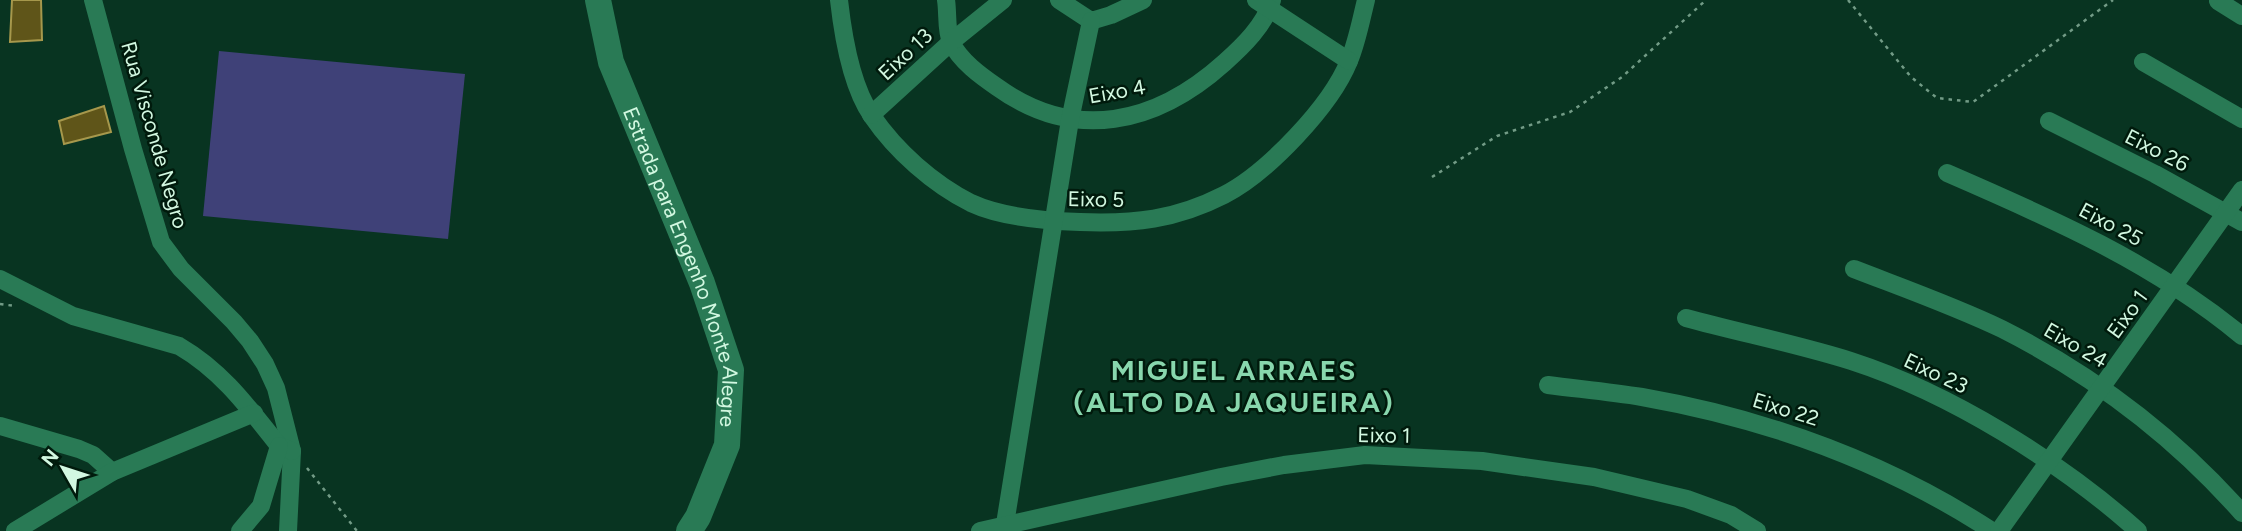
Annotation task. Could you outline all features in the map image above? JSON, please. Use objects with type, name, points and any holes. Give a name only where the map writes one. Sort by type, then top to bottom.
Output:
[{"type":"street","name":"Rua Visconde Negro","points":[[93,0],[132,149],[161,242],[181,269],[234,322],[265,363],[282,408],[285,448]]},
{"type":"street","name":"Estrada para Engenho Monte Alegre","points":[[598,0],[611,62],[702,283],[731,370],[727,445],[698,517],[689,531]]},
{"type":"street","name":"Eixo 5","points":[[839,0],[847,53],[871,116],[901,151],[921,169],[973,204],[1054,221],[1115,223],[1153,220],[1179,214],[1226,194],[1252,177],[1294,138],[1317,112],[1349,61],[1366,0]]},
{"type":"street","points":[[946,0],[951,42]]},
{"type":"street","name":"Eixo 13","points":[[871,116],[951,42],[1003,0]]},
{"type":"street","points":[[1059,0],[1091,21],[1143,0]]},
{"type":"street","points":[[2218,1],[2242,16]]},
{"type":"street","points":[[1266,3],[1349,61]]},
{"type":"street","name":"Eixo 4","points":[[951,42],[967,62],[1003,91],[1026,104],[1070,120],[1105,120],[1168,103],[1188,93],[1236,52],[1257,29],[1266,3]]},
{"type":"street","points":[[1005,524],[1070,120],[1091,21]]},
{"type":"street","points":[[2143,62],[2242,119]]},
{"type":"street","name":"Eixo 26","points":[[2049,121],[2155,174],[2242,222]]},
{"type":"street","name":"Eixo 25","points":[[1947,173],[2058,222],[2117,252],[2175,286],[2242,336]]},
{"type":"street","name":"Eixo 1","points":[[1999,531],[2242,190]]},
{"type":"street","name":"Eixo 24","points":[[1854,269],[2002,330],[2102,387],[2179,448],[2242,513]]},
{"type":"street","points":[[0,279],[74,316],[179,346],[214,369],[285,448],[288,531]]},
{"type":"street","name":"Eixo 23","points":[[1686,318],[1812,350],[1875,370],[1972,415],[2049,462],[2138,531]]},
{"type":"street","name":"Eixo 22","points":[[1548,385],[1642,397],[1795,434],[1902,480],[1992,531]]},
{"type":"street","points":[[15,531],[112,472],[254,413]]},
{"type":"street","points":[[0,426],[79,449],[93,455],[112,472]]},
{"type":"street","points":[[240,531],[261,506],[285,448]]},
{"type":"street","name":"Eixo 1","points":[[980,531],[1284,465],[1365,456],[1482,461],[1594,477],[1687,499],[1731,515],[1757,531]]},
{"type":"path","points":[[1432,177],[1497,136],[1570,112],[1622,77],[1706,0]]},
{"type":"path","points":[[1848,0],[1911,77],[1928,91],[1937,98],[1973,102],[2112,0]]},
{"type":"path","points":[[285,448],[357,531]]},
{"type":"shaded area","points":[[219,51],[465,74],[448,239],[203,216]]},
{"type":"building","points":[[12,0],[41,0],[42,40],[10,42]]},
{"type":"building","points":[[104,106],[111,132],[64,144],[59,121]]},
{"type":"district","name":"MIGUEL ARRAES (ALTO DA JAQUEIRA)","points":[[1234,386]]}]
